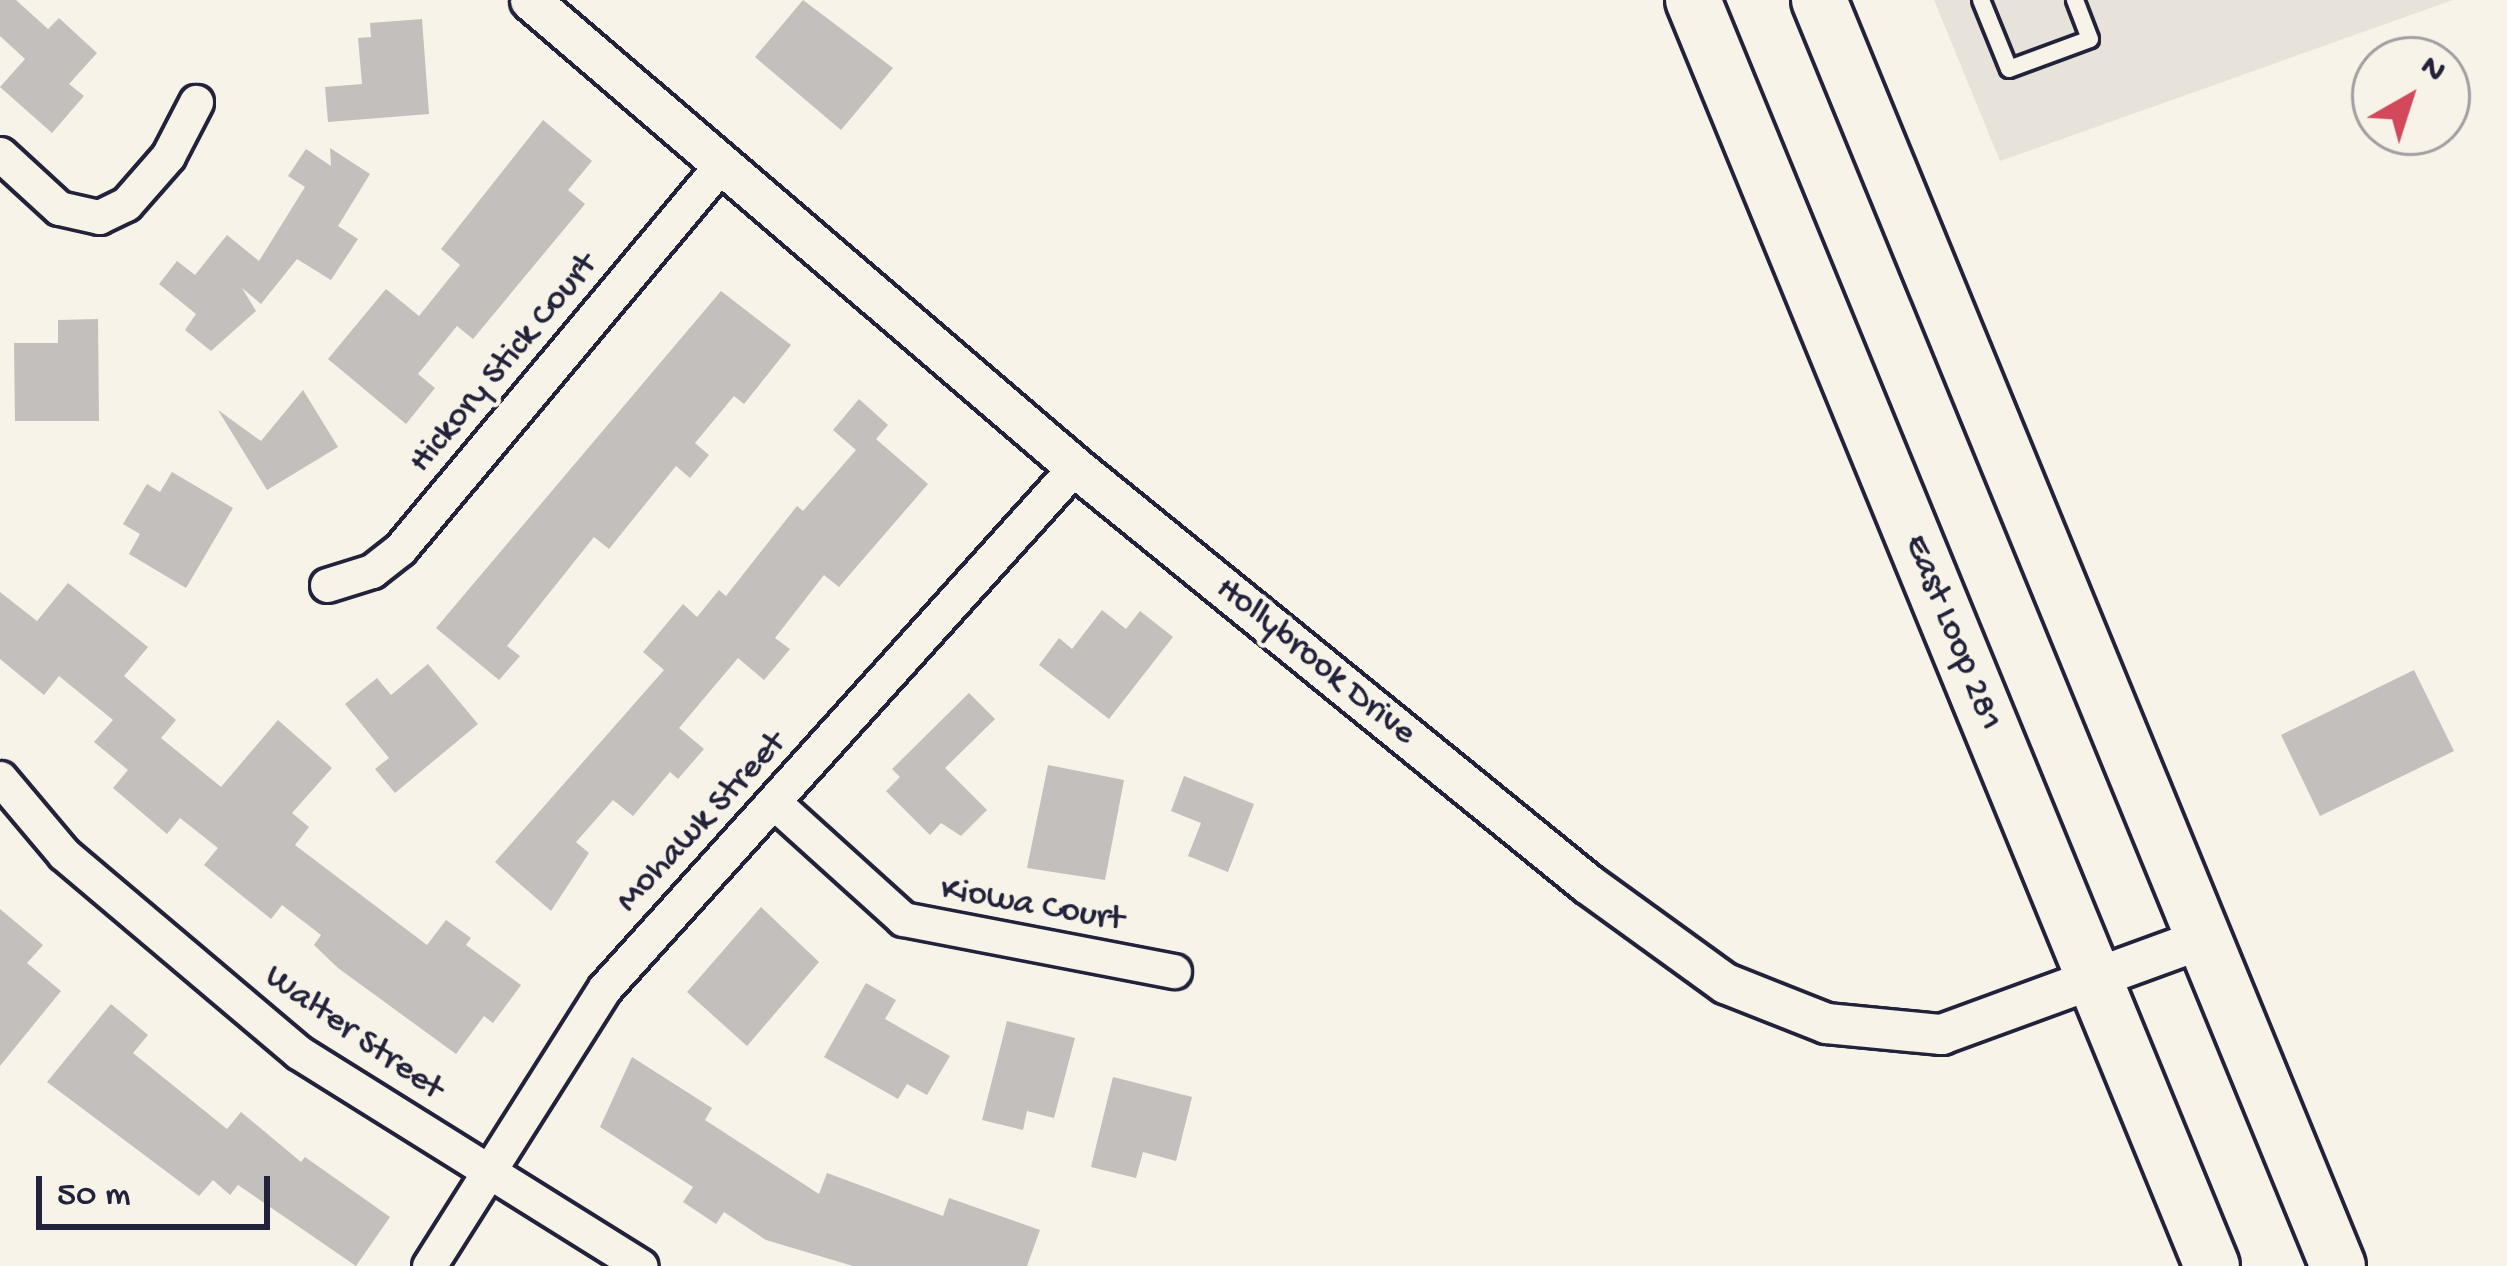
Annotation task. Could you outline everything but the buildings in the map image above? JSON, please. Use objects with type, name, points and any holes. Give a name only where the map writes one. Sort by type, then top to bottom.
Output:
[{"type":"highway","name":"East Loop 281","points":[[1693,0],[2212,1266]]},
{"type":"highway","points":[[1819,0],[2338,1266]]},
{"type":"street","name":"Hollybrook Drive","points":[[530,0],[1076,467],[1588,884],[1750,996],[1853,1030],[1942,1034],[2203,938]]},
{"type":"street","points":[[0,154],[59,208],[99,217],[126,205],[168,156],[196,101]]},
{"type":"street","name":"Hickory Stick Court","points":[[327,585],[372,571],[400,549],[720,166]]},
{"type":"street","name":"Mohawk Street","points":[[429,1266],[605,988],[777,805],[1076,467]]},
{"type":"street","name":"Walter Street","points":[[0,778],[64,854],[283,1041],[641,1266]]},
{"type":"street","name":"Kiowa Court","points":[[777,805],[872,896],[911,922],[1174,970]]},
{"type":"lane","points":[[1981,0],[2009,69],[2090,39],[2075,0]]},
{"type":"shaded area","points":[[1934,0],[2453,0],[2351,36],[2000,161]]}]
